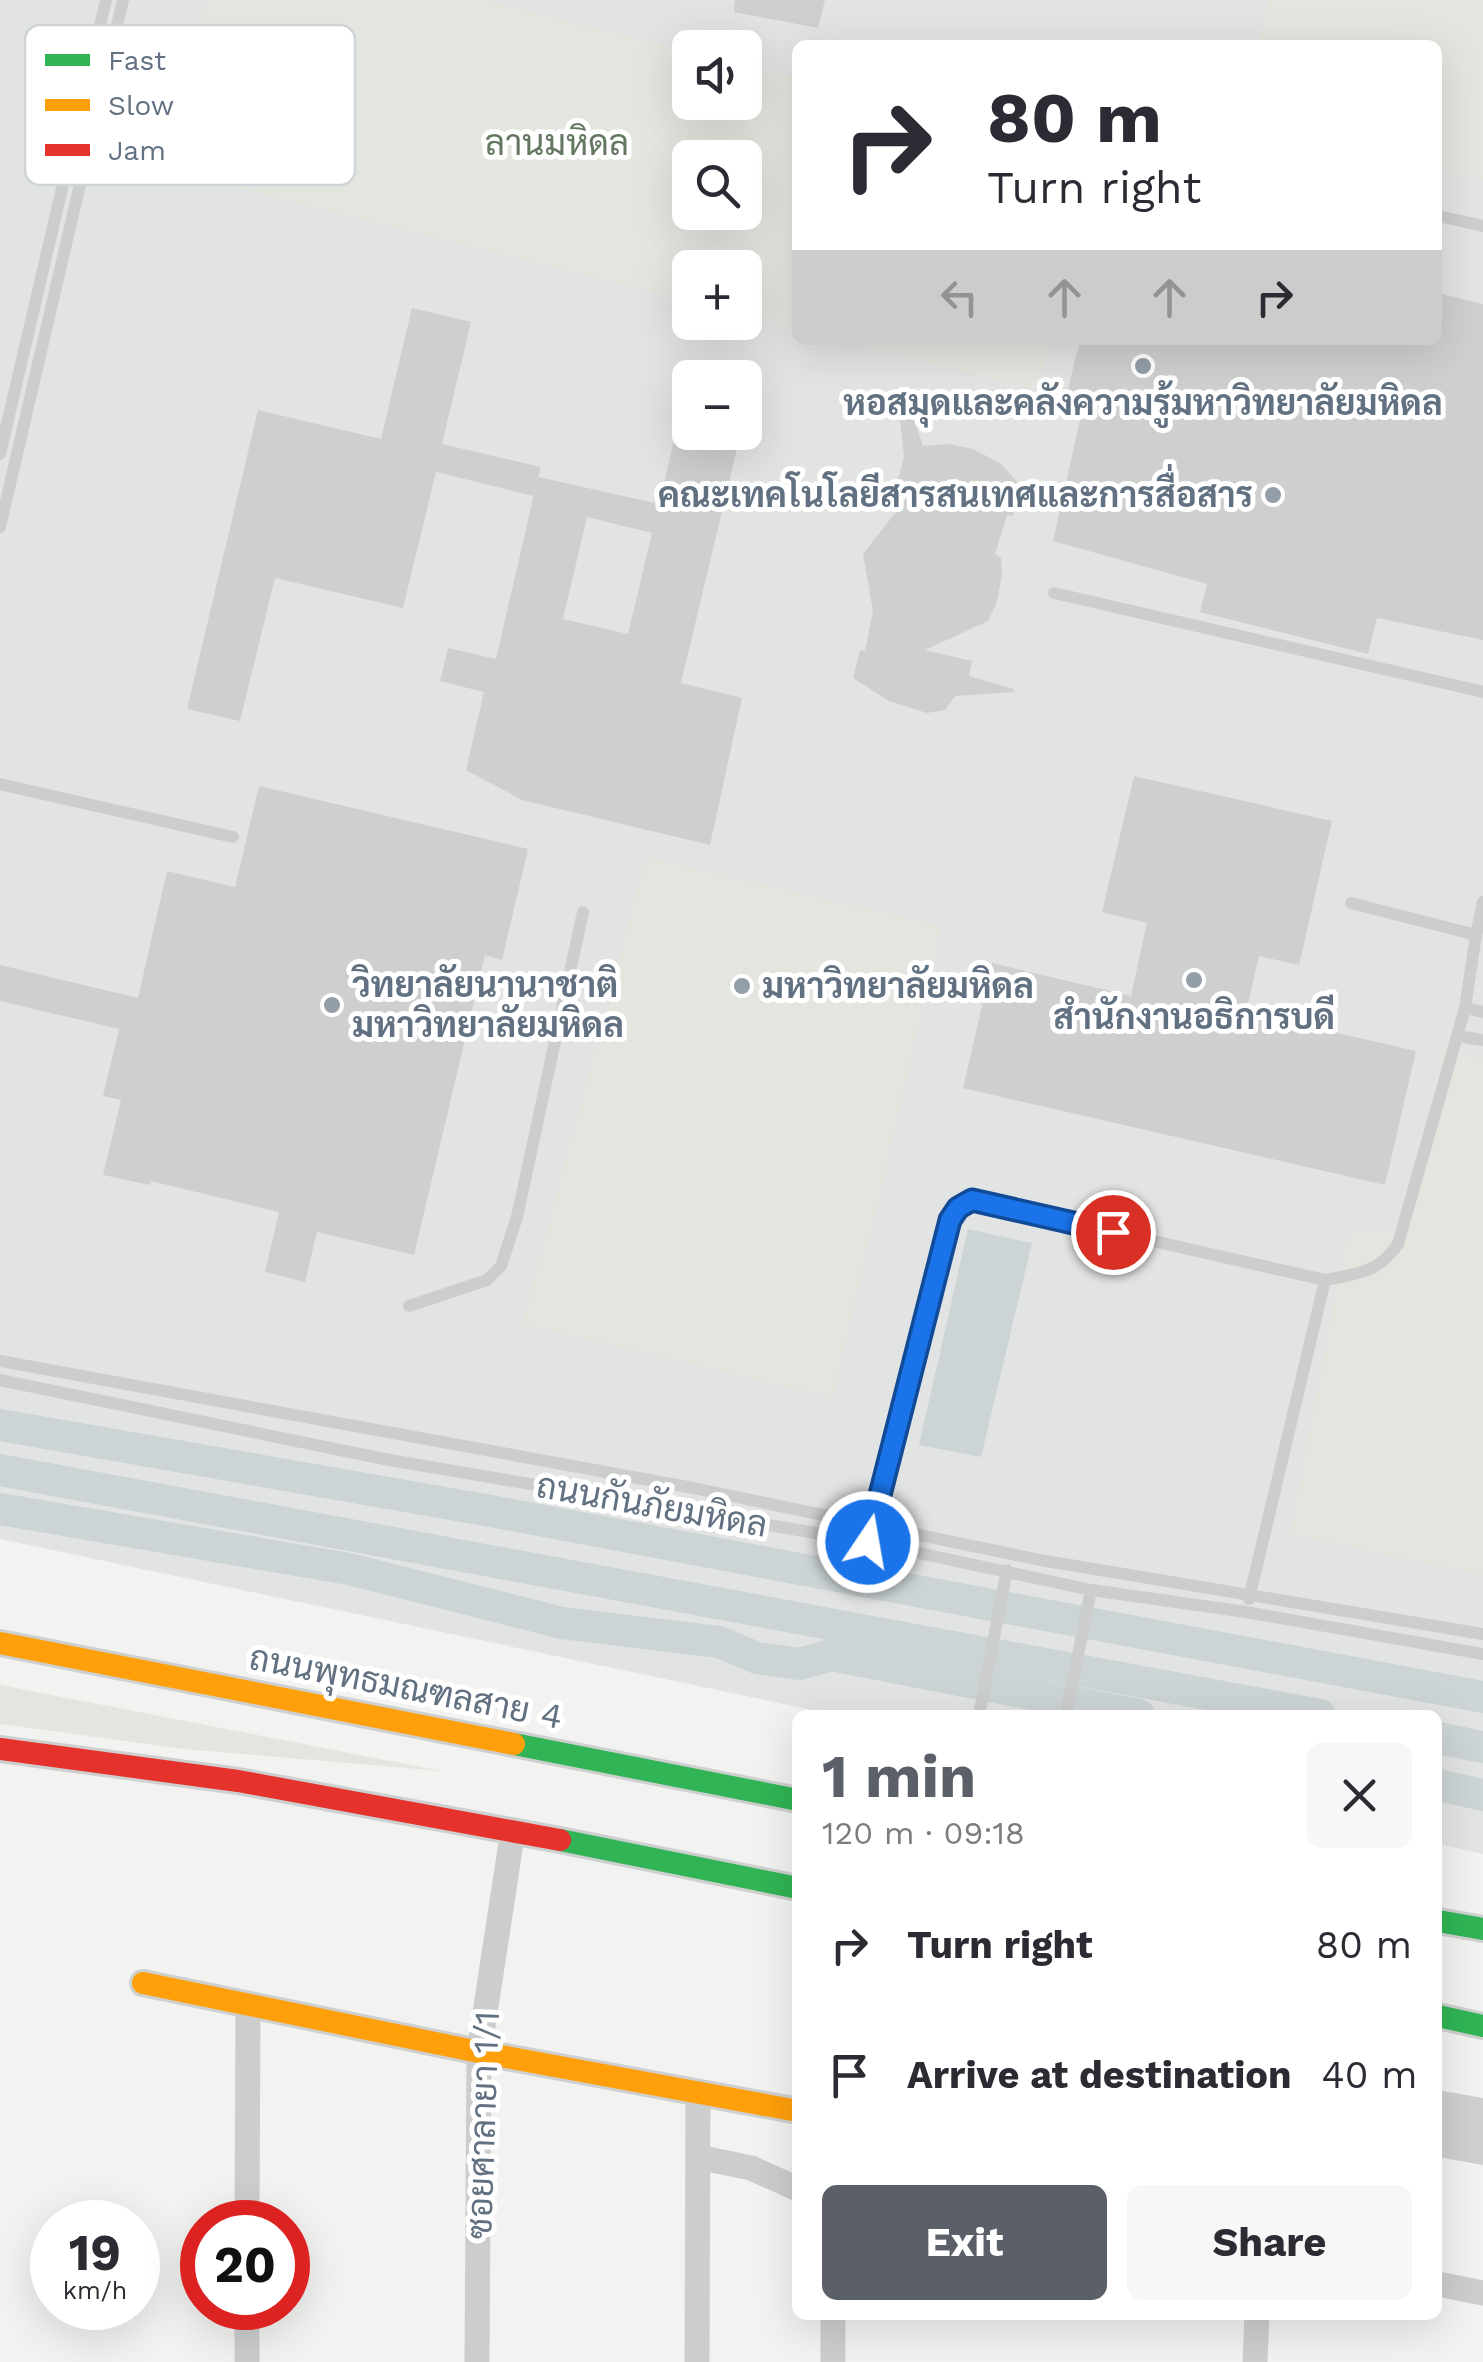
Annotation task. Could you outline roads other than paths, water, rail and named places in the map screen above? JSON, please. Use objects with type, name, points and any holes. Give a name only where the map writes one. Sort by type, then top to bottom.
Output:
[{"type":"main road","name":"ถนนพุทธมณฑลสาย 4","points":[[0,1643],[792,1799]]},
{"type":"main road","points":[[0,1749],[238,1781],[513,1830],[792,1887]]},
{"type":"main road","points":[[1442,1922],[1483,1928]]},
{"type":"main road","points":[[142,1983],[479,2052],[792,2110]]},
{"type":"main road","points":[[1442,2017],[1483,2026]]},
{"type":"street","name":"ซอยศาลายา 1/1","points":[[476,2362],[479,2052],[513,1830]]},
{"type":"street","points":[[247,2200],[248,2006]]},
{"type":"street","points":[[697,2362],[698,2092]]},
{"type":"street","points":[[698,2156],[751,2168],[792,2186]]},
{"type":"street","points":[[1442,2285],[1483,2293]]},
{"type":"street","points":[[832,2362],[834,2320]]},
{"type":"street","points":[[1255,2362],[1257,2320]]},
{"type":"street","points":[[247,2330],[247,2362]]},
{"type":"lane","points":[[100,25],[106,0]]},
{"type":"lane","points":[[117,25],[123,0]]},
{"type":"lane","points":[[0,454],[63,185]]},
{"type":"lane","points":[[0,527],[80,185]]},
{"type":"lane","points":[[1442,217],[1483,226]]},
{"type":"lane","points":[[1054,593],[1483,692]]},
{"type":"lane","points":[[0,784],[233,837]]},
{"type":"lane","points":[[868,1542],[950,1220],[958,1208],[972,1200],[1325,1280],[1361,1273],[1386,1262],[1398,1244],[1458,1036],[1483,902]]},
{"type":"lane","points":[[1351,903],[1476,935]]},
{"type":"lane","points":[[409,1306],[487,1280],[502,1266],[517,1217],[583,912]]},
{"type":"lane","points":[[1465,1008],[1483,1012]]},
{"type":"lane","points":[[1458,1036],[1483,1040]]},
{"type":"lane","points":[[1246,1612],[1325,1280]]},
{"type":"lane","name":"ถนนกันภัยมหิดล","points":[[0,1362],[693,1488],[1040,1560],[1483,1634]]},
{"type":"lane","name":"ถนนกันภัยมหิดล","points":[[0,1380],[384,1459],[868,1542],[1092,1590],[1246,1612],[1483,1654]]},
{"type":"lane","points":[[980,1710],[1007,1570]]},
{"type":"lane","points":[[1067,1710],[1092,1590]]},
{"type":"waterway","points":[[0,1425],[485,1510],[1483,1697]]},
{"type":"waterway","points":[[0,1470],[1293,1710]]},
{"type":"waterway","points":[[0,1509],[349,1569],[562,1623],[719,1642],[757,1658],[799,1664],[831,1655],[1113,1710]]},
{"type":"waterway","points":[[1442,1739],[1483,1747]]},
{"type":"waterway","points":[[1442,1786],[1483,1795]]},
{"type":"place","name":"หอสมุดและคลังความรู้มหาวิทยาลัยมหิดล","points":[[1143,366]]},
{"type":"place","name":"คณะเทคโนโลยีสารสนเทศและการสื่อสาร","points":[[1273,495]]},
{"type":"place","name":"สำนักงานอธิการบดี","points":[[1194,980]]},
{"type":"place","name":"มหาวิทยาลัยมหิดล","points":[[742,986]]},
{"type":"place","name":"วิทยาลัยนานาชาติ มหาวิทยาลัยมหิดล","points":[[332,1005]]},
{"type":"park label","name":"ลานมหิดล","points":[[557,143]]}]
